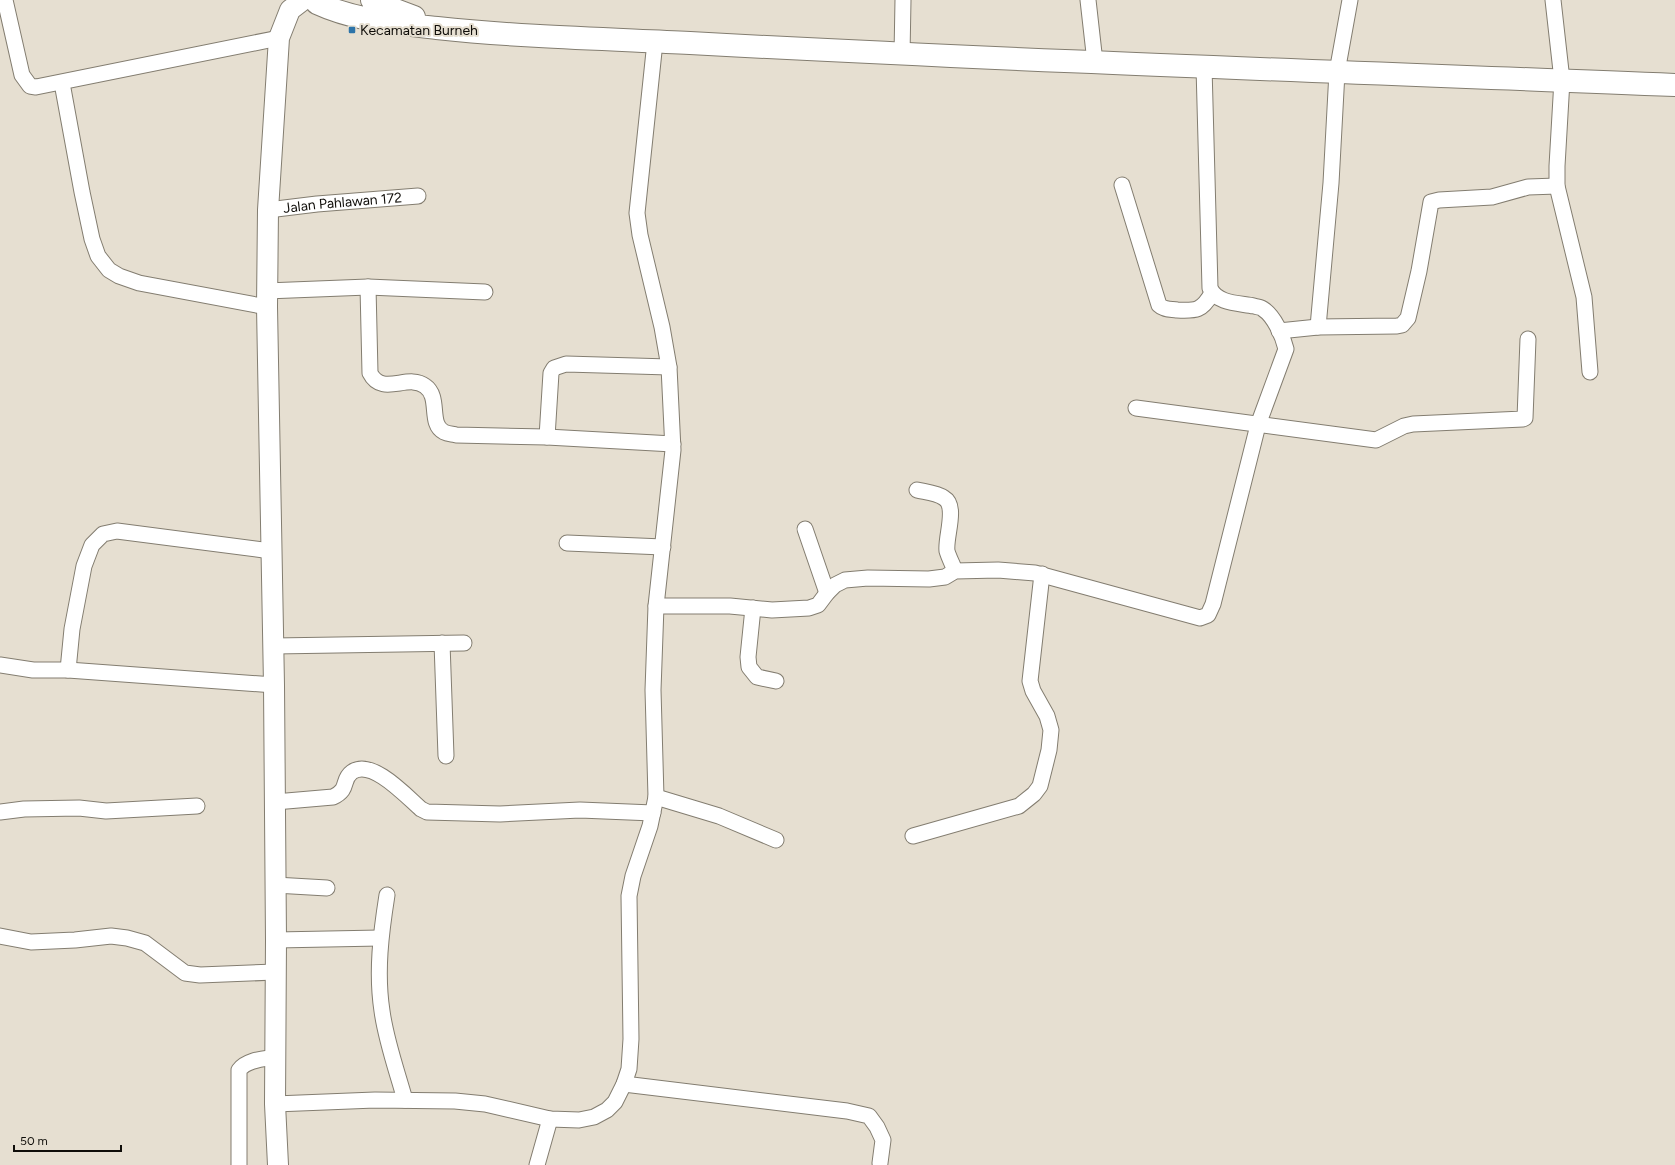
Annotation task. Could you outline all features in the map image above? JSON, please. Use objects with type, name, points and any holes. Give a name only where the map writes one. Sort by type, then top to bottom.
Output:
[{"type":"highway","points":[[372,0],[390,8],[455,30]]},
{"type":"highway","points":[[316,1],[338,13],[360,18],[455,30],[552,38],[902,55],[1675,85]]},
{"type":"main road","points":[[278,1165],[274,1057],[276,940],[274,646],[266,299],[268,210],[279,38],[282,27],[290,10],[316,1]]},
{"type":"street","points":[[5,0],[22,75],[30,86],[36,87],[62,83],[279,38]]},
{"type":"street","points":[[902,55],[903,0]]},
{"type":"street","points":[[1088,0],[1095,62]]},
{"type":"street","points":[[1318,327],[1332,183],[1337,72],[1350,0]]},
{"type":"street","points":[[1553,0],[1562,80],[1557,186],[1584,297],[1590,372]]},
{"type":"street","points":[[275,1104],[375,1100],[455,1101],[485,1104],[550,1119],[578,1120],[594,1117],[607,1110],[615,1102],[624,1084],[629,1069],[631,1039],[629,896],[633,876],[650,826],[656,797],[653,690],[656,606],[673,444],[669,367],[662,327],[640,235],[637,213],[655,42]]},
{"type":"street","points":[[656,606],[730,606],[772,610],[809,608],[818,605],[827,593],[845,580],[929,580],[945,577],[955,571],[998,570],[1042,574],[1200,618],[1208,615],[1213,604],[1258,425],[1286,349],[1284,341],[1271,316],[1262,308],[1217,298],[1212,293],[1209,283],[1204,67]]},
{"type":"street","points":[[62,83],[92,239],[98,256],[109,270],[119,276],[139,283],[266,299],[368,287],[485,292]]},
{"type":"street","points":[[1122,185],[1159,305],[1169,309],[1194,310],[1206,303],[1212,293]]},
{"type":"street","points":[[1279,331],[1318,327],[1397,326],[1405,322],[1408,318],[1419,270],[1431,202],[1439,200],[1492,197],[1528,187],[1557,186]]},
{"type":"street","name":"Jalan Pahlawan 172","points":[[268,210],[317,204],[418,196]]},
{"type":"street","points":[[368,287],[370,373],[373,380],[383,385],[416,382],[425,386],[433,394],[436,424],[444,432],[456,435],[547,437],[673,444]]},
{"type":"street","points":[[1136,408],[1376,440],[1404,426],[1413,424],[1522,419],[1525,418],[1528,339]]},
{"type":"street","points":[[547,437],[551,373],[554,368],[566,364],[669,367]]},
{"type":"street","points":[[917,490],[944,498],[948,503],[950,516],[947,551],[955,571]]},
{"type":"street","points":[[805,529],[827,593]]},
{"type":"street","points":[[68,670],[72,629],[84,566],[92,545],[102,534],[117,531],[271,551]]},
{"type":"street","points":[[567,543],[663,547]]},
{"type":"street","points":[[913,836],[1020,806],[1034,794],[1040,786],[1049,750],[1051,730],[1047,716],[1033,691],[1030,681],[1042,574]]},
{"type":"street","points":[[753,608],[748,657],[749,668],[757,676],[776,681]]},
{"type":"street","points":[[442,643],[446,756]]},
{"type":"street","points":[[274,646],[464,643]]},
{"type":"street","points":[[0,664],[33,670],[68,670],[274,686]]},
{"type":"street","points":[[275,802],[333,797],[340,793],[344,788],[347,777],[353,771],[370,769],[384,776],[421,809],[427,812],[500,814],[580,810],[653,813]]},
{"type":"street","points":[[656,797],[719,816],[776,840]]},
{"type":"street","points":[[0,812],[24,809],[80,808],[106,811],[197,806]]},
{"type":"street","points":[[275,885],[326,888]]},
{"type":"street","points":[[387,895],[380,938],[379,973],[382,1010],[386,1034],[405,1100]]},
{"type":"street","points":[[0,936],[31,942],[76,940],[111,936],[145,943],[185,973],[200,975],[276,972]]},
{"type":"street","points":[[276,940],[380,938]]},
{"type":"street","points":[[239,1165],[239,1070],[242,1065],[274,1057]]},
{"type":"street","points":[[624,1084],[847,1110],[869,1116],[878,1126],[883,1140],[880,1163]]},
{"type":"street","points":[[537,1165],[550,1119]]},
{"type":"place","name":"Kecamatan Burneh","points":[[352,30]]}]
